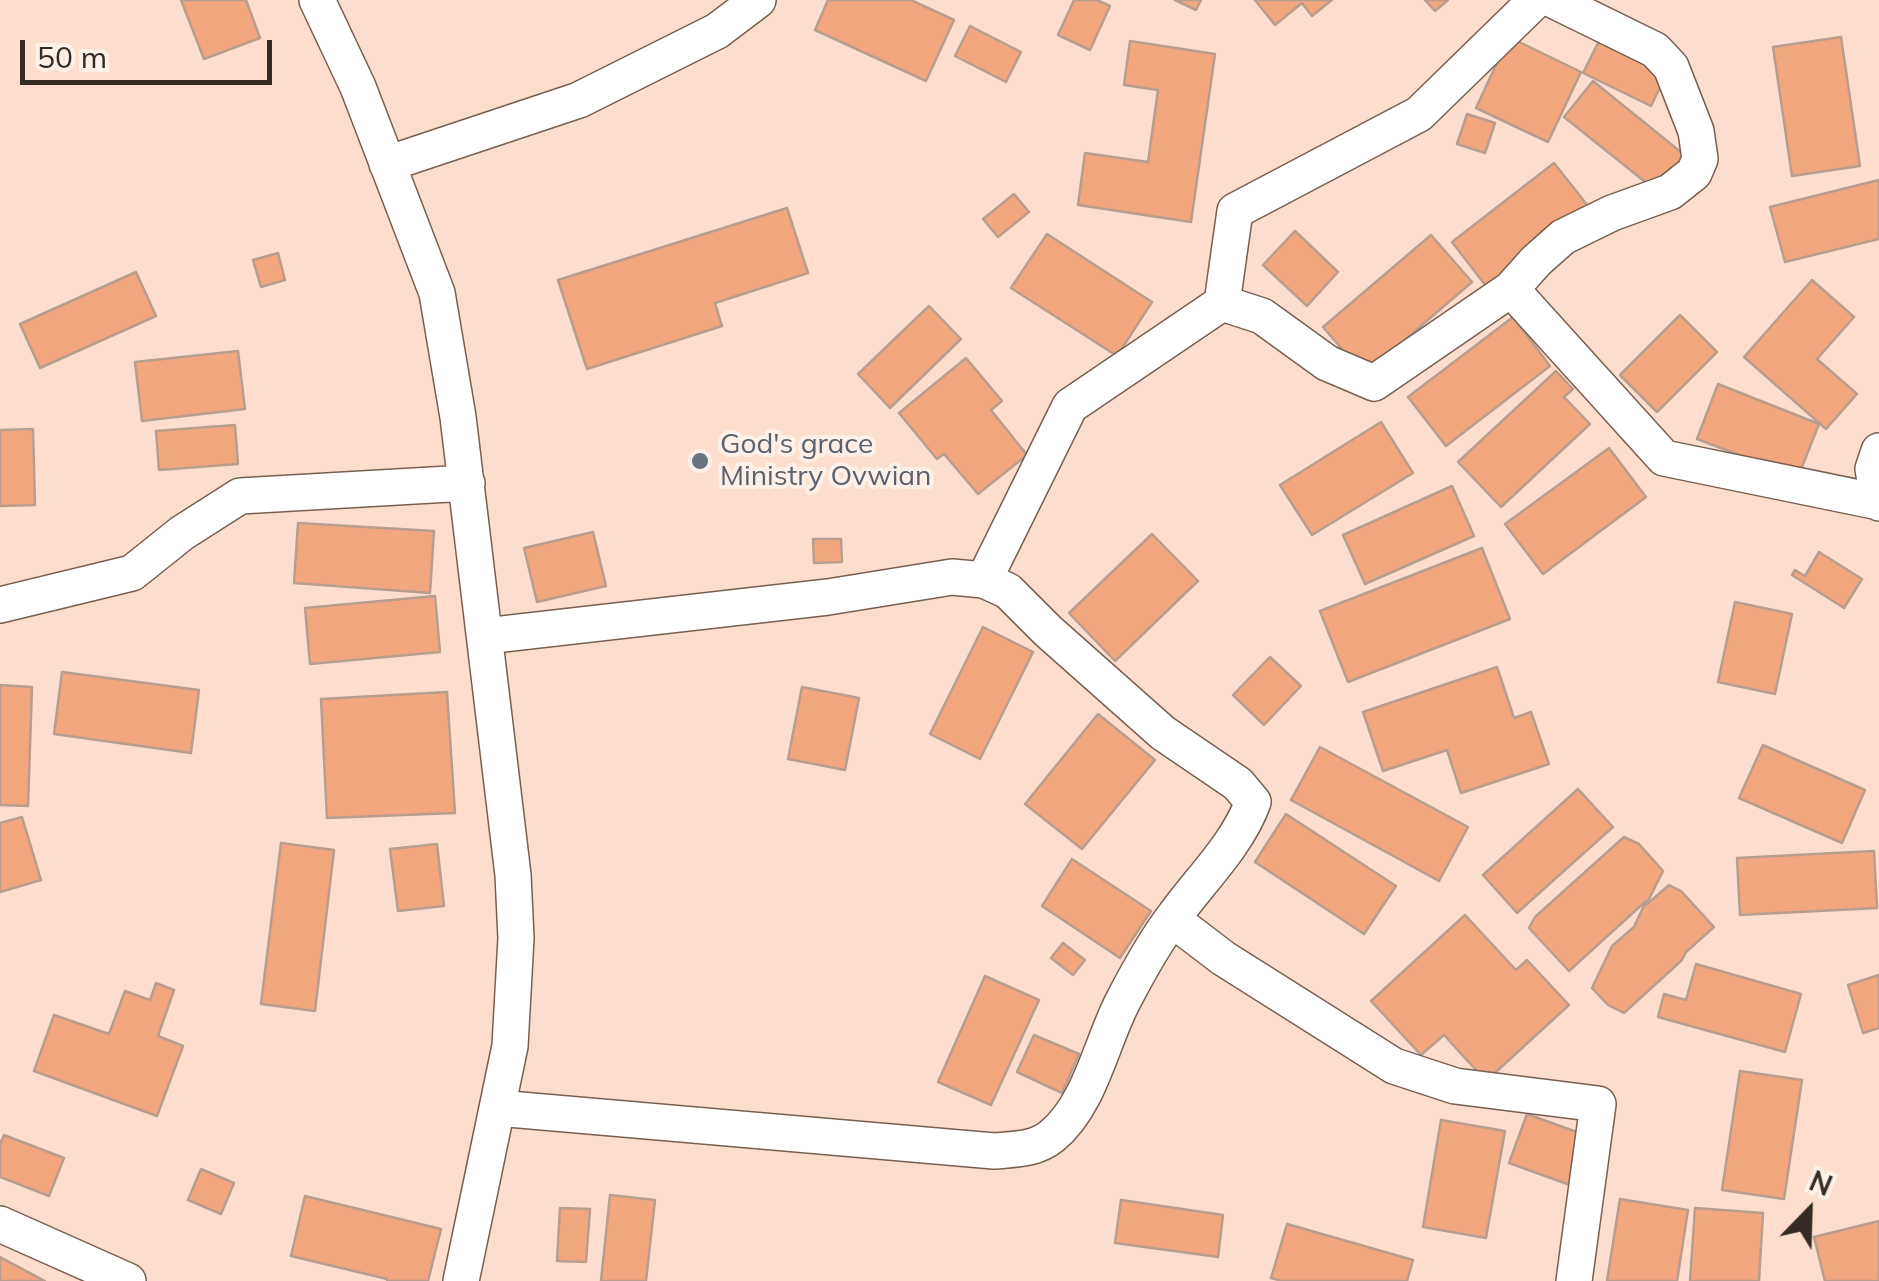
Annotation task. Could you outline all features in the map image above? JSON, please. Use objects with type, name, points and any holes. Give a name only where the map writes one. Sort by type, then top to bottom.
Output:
[{"type":"street","points":[[317,0],[358,87],[436,293],[458,417],[513,875],[516,938],[510,1046],[461,1281]]},
{"type":"street","points":[[387,164],[579,100],[717,31],[758,0]]},
{"type":"street","points":[[984,580],[1070,406],[1222,303],[1234,211],[1419,114],[1536,0]]},
{"type":"street","points":[[1222,303],[1262,316],[1327,363],[1374,383],[1511,289],[1563,236],[1612,212],[1670,192],[1694,173],[1700,159],[1696,131],[1671,67],[1656,50],[1552,0]]},
{"type":"street","points":[[1511,289],[1664,458],[1879,503],[1873,469],[1879,451]]},
{"type":"street","points":[[0,605],[132,573],[182,533],[240,496],[466,483]]},
{"type":"street","points":[[484,636],[828,597],[952,577],[984,580],[1008,591],[1163,733],[1238,784],[1253,802],[1244,826],[1172,919],[1122,1003],[1069,1118],[1035,1147],[994,1151],[497,1108]]},
{"type":"street","points":[[1172,919],[1223,958],[1394,1066],[1455,1086],[1598,1104],[1574,1281]]},
{"type":"street","points":[[0,1224],[128,1281]]},
{"type":"building","points":[[181,0],[246,0],[260,38],[204,59]]},
{"type":"building","points":[[828,0],[911,0],[954,20],[926,81],[815,30]]},
{"type":"building","points":[[1074,0],[1097,0],[1110,6],[1090,50],[1058,35]]},
{"type":"building","points":[[1175,0],[1201,0],[1196,10]]},
{"type":"building","points":[[1255,0],[1332,0],[1312,16],[1302,3],[1275,25]]},
{"type":"building","points":[[1425,0],[1448,0],[1435,11]]},
{"type":"building","points":[[970,26],[1021,52],[1006,82],[955,56]]},
{"type":"building","points":[[1509,37],[1581,72],[1548,142],[1476,108]]},
{"type":"building","points":[[1601,37],[1669,69],[1651,106],[1583,73]]},
{"type":"building","points":[[1841,37],[1860,166],[1792,176],[1773,47]]},
{"type":"building","points":[[1130,41],[1215,54],[1191,222],[1078,205],[1085,153],[1148,162],[1158,90],[1124,85]]},
{"type":"building","points":[[1593,81],[1687,157],[1659,193],[1564,117]]},
{"type":"building","points":[[1467,114],[1495,123],[1485,153],[1457,144]]},
{"type":"building","points":[[1554,163],[1588,206],[1486,286],[1452,242]]},
{"type":"building","points":[[1879,180],[1879,239],[1785,262],[1770,207]]},
{"type":"building","points":[[1014,194],[1029,212],[998,237],[983,219]]},
{"type":"building","points":[[787,208],[808,273],[715,303],[722,326],[587,369],[558,280]]},
{"type":"building","points":[[1295,231],[1338,272],[1307,306],[1263,265]]},
{"type":"building","points":[[1047,234],[1152,302],[1117,356],[1011,288]]},
{"type":"building","points":[[1431,235],[1472,282],[1364,375],[1323,327]]},
{"type":"building","points":[[278,253],[285,280],[261,287],[253,260]]},
{"type":"building","points":[[136,272],[156,316],[40,368],[20,324]]},
{"type":"building","points":[[1812,280],[1854,317],[1817,359],[1857,394],[1826,429],[1744,357]]},
{"type":"building","points":[[929,306],[961,339],[890,408],[858,374]]},
{"type":"building","points":[[1680,315],[1717,352],[1657,412],[1620,375]]},
{"type":"building","points":[[1513,317],[1550,366],[1446,446],[1408,397]]},
{"type":"building","points":[[238,351],[245,409],[142,421],[135,362]]},
{"type":"building","points":[[966,358],[1002,401],[991,410],[1027,455],[978,494],[944,454],[937,459],[899,413]]},
{"type":"building","points":[[1556,371],[1573,389],[1564,397],[1590,424],[1501,507],[1458,462]]},
{"type":"building","points":[[1718,384],[1819,424],[1798,477],[1697,439]]},
{"type":"building","points":[[1381,422],[1413,473],[1312,535],[1280,485]]},
{"type":"building","points":[[235,425],[238,464],[159,470],[156,431]]},
{"type":"building","points":[[33,429],[35,505],[0,506],[0,430]]},
{"type":"building","points":[[1609,448],[1646,497],[1543,574],[1505,524]]},
{"type":"building","points":[[1452,486],[1474,536],[1365,584],[1343,535]]},
{"type":"building","points":[[298,523],[434,531],[430,593],[294,583]]},
{"type":"building","points":[[593,532],[606,586],[537,602],[524,548]]},
{"type":"building","points":[[1152,534],[1198,581],[1115,661],[1069,613]]},
{"type":"building","points":[[813,539],[841,539],[842,562],[814,563]]},
{"type":"building","points":[[1482,548],[1510,619],[1348,682],[1320,611]]},
{"type":"building","points":[[1819,552],[1862,579],[1844,608],[1792,575],[1795,570],[1805,576]]},
{"type":"building","points":[[435,596],[440,652],[310,664],[305,608]]},
{"type":"building","points":[[1735,602],[1792,614],[1775,694],[1718,682]]},
{"type":"building","points":[[983,627],[1033,652],[980,759],[930,734]]},
{"type":"building","points":[[1270,657],[1301,686],[1264,725],[1233,695]]},
{"type":"building","points":[[1497,667],[1514,718],[1531,712],[1549,764],[1461,793],[1447,750],[1383,771],[1363,712]]},
{"type":"building","points":[[62,672],[199,690],[191,753],[54,734]]},
{"type":"building","points":[[0,685],[32,687],[28,806],[0,805]]},
{"type":"building","points":[[802,687],[859,698],[845,770],[788,759]]},
{"type":"building","points":[[447,692],[455,813],[327,818],[321,699]]},
{"type":"building","points":[[1098,714],[1155,760],[1082,849],[1025,804]]},
{"type":"building","points":[[1763,745],[1865,790],[1842,843],[1739,798]]},
{"type":"building","points":[[1320,747],[1468,827],[1439,881],[1291,800]]},
{"type":"building","points":[[1578,789],[1613,827],[1517,913],[1483,875]]},
{"type":"building","points":[[1286,814],[1396,886],[1364,934],[1255,862]]},
{"type":"building","points":[[22,817],[41,880],[0,892],[0,823]]},
{"type":"building","points":[[1624,837],[1639,844],[1663,871],[1646,905],[1669,885],[1681,891],[1714,927],[1624,1013],[1608,1005],[1592,988],[1612,946],[1634,927],[1646,901],[1569,971],[1529,928],[1535,917]]},
{"type":"building","points":[[281,843],[334,850],[315,1011],[261,1004]]},
{"type":"building","points":[[437,844],[444,906],[398,911],[390,849]]},
{"type":"building","points":[[1874,851],[1877,908],[1740,915],[1737,858]]},
{"type":"building","points":[[1072,859],[1151,911],[1120,958],[1042,906]]},
{"type":"building","points":[[1465,915],[1516,970],[1527,960],[1569,1005],[1486,1081],[1444,1035],[1421,1055],[1371,1001]]},
{"type":"building","points":[[1063,943],[1085,960],[1073,975],[1051,958]]},
{"type":"building","points":[[1696,964],[1801,994],[1785,1052],[1658,1017],[1664,994],[1686,1000]]},
{"type":"building","points":[[1879,975],[1879,1028],[1863,1033],[1848,985]]},
{"type":"building","points":[[985,976],[1039,1000],[991,1105],[938,1082]]},
{"type":"building","points":[[156,983],[174,990],[158,1036],[183,1046],[157,1116],[34,1071],[54,1015],[109,1034],[125,991],[150,1000]]},
{"type":"building","points":[[1034,1035],[1079,1054],[1062,1093],[1017,1072]]},
{"type":"building","points":[[1740,1071],[1802,1080],[1784,1199],[1722,1190]]},
{"type":"building","points":[[1527,1114],[1588,1136],[1570,1185],[1509,1163]]},
{"type":"building","points":[[1441,1120],[1505,1131],[1486,1238],[1423,1227]]},
{"type":"building","points":[[4,1135],[64,1158],[49,1196],[0,1177],[0,1144]]},
{"type":"building","points":[[201,1169],[234,1183],[221,1214],[188,1200]]},
{"type":"building","points":[[610,1195],[655,1200],[646,1281],[601,1281]]},
{"type":"building","points":[[305,1196],[441,1229],[428,1281],[387,1281],[291,1256]]},
{"type":"building","points":[[1620,1199],[1688,1210],[1677,1281],[1607,1281]]},
{"type":"building","points":[[1121,1200],[1223,1215],[1218,1257],[1115,1243]]},
{"type":"building","points":[[560,1208],[590,1209],[586,1262],[557,1261]]},
{"type":"building","points":[[1695,1208],[1763,1213],[1759,1281],[1690,1281]]},
{"type":"building","points":[[1879,1221],[1879,1281],[1825,1281],[1814,1237]]},
{"type":"building","points":[[1287,1224],[1413,1260],[1407,1281],[1271,1278]]},
{"type":"building","points":[[0,1257],[45,1281],[0,1281]]},
{"type":"place","name":"God's grace Ministry Ovwian","points":[[700,461]]}]
